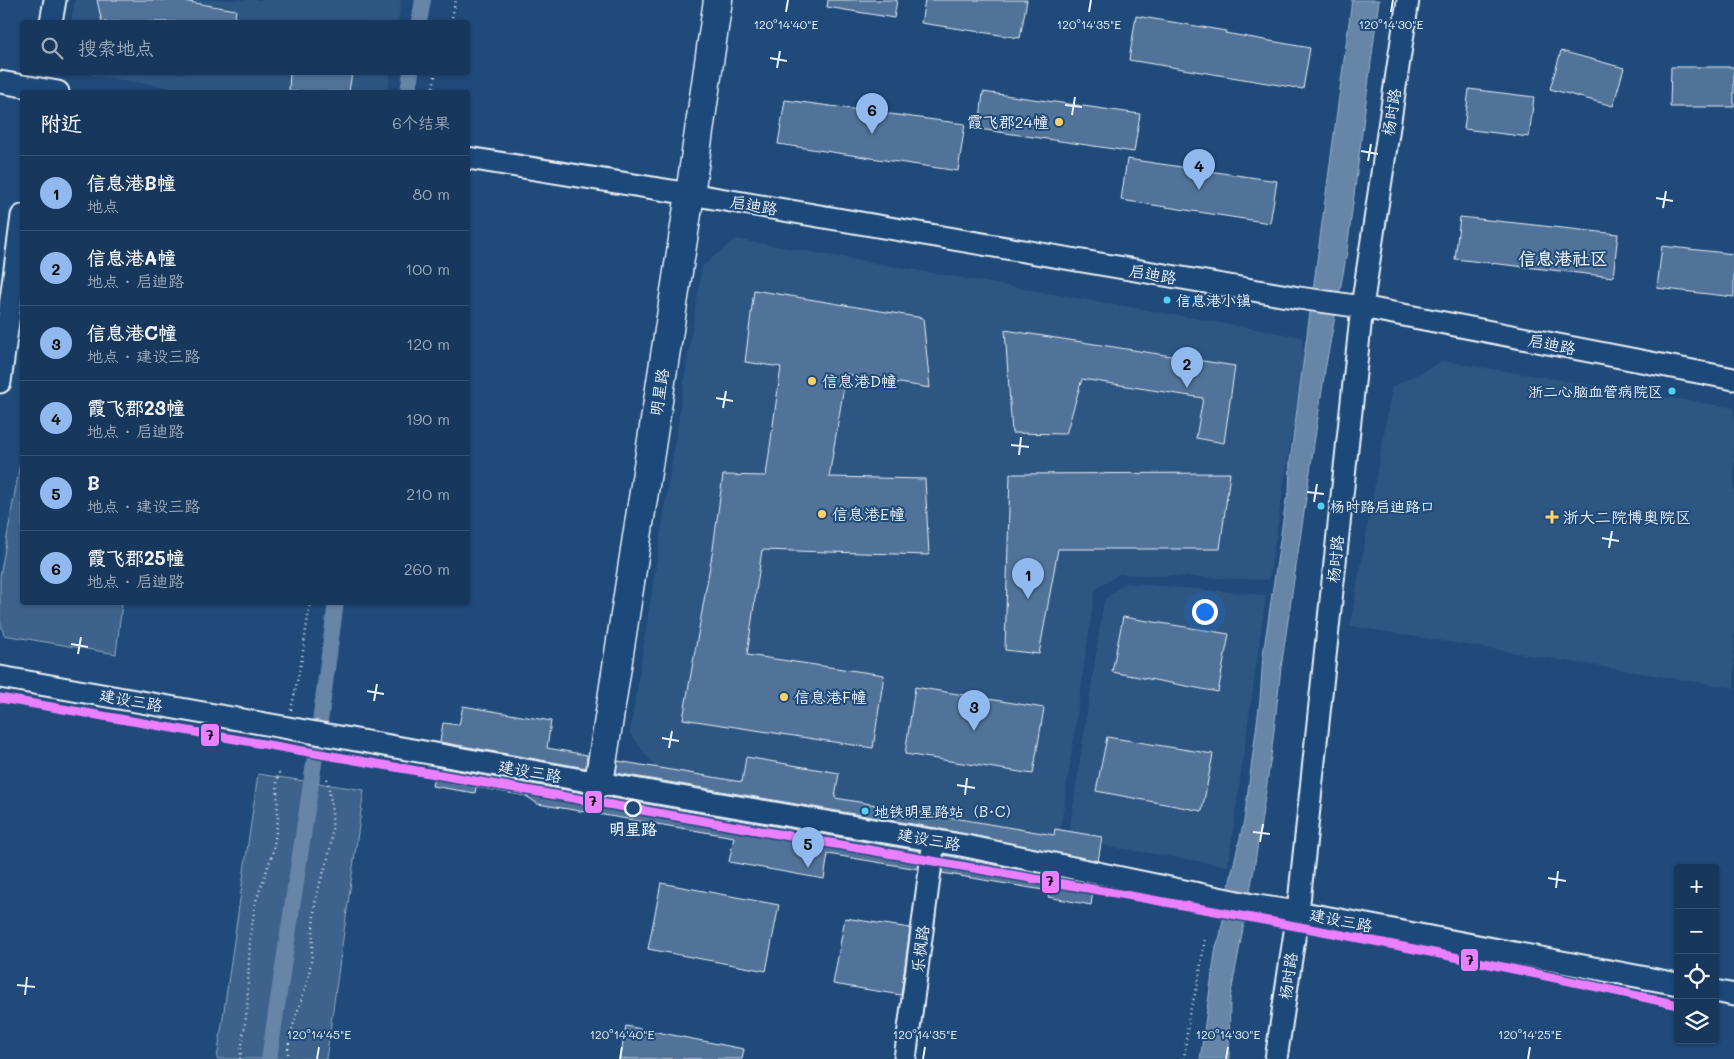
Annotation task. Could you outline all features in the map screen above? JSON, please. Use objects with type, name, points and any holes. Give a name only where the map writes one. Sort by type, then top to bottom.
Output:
[{"type":"main road","name":"明星路","points":[[599,783],[718,0]]},
{"type":"street","points":[[51,20],[55,0]]},
{"type":"street","name":"杨时路","points":[[1276,1059],[1298,912],[1353,305],[1408,0]]},
{"type":"street","points":[[0,82],[45,87]]},
{"type":"street","name":"启迪路","points":[[470,158],[1299,298],[1353,305],[1734,378]]},
{"type":"street","points":[[0,382],[20,231]]},
{"type":"street","name":"建设三路","points":[[0,677],[291,720],[336,736],[934,840],[1257,906],[1298,912],[1674,983]]},
{"type":"street","name":"乐枫路","points":[[905,1059],[934,840]]},
{"type":"street","points":[[1719,992],[1734,995]]},
{"type":"path","points":[[451,20],[456,0]]},
{"type":"path","points":[[432,90],[435,75]]},
{"type":"path","points":[[291,720],[310,605]]},
{"type":"path","points":[[240,1059],[247,1009],[250,939],[255,904],[272,855],[278,821],[277,781],[280,769]]},
{"type":"path","points":[[288,1059],[296,1015],[308,977],[314,944],[314,905],[329,855],[334,826],[327,778]]},
{"type":"path","points":[[1184,1059],[1189,1015],[1198,984],[1205,938]]},
{"type":"shaded area","points":[[75,0],[401,0],[398,20],[71,20]]},
{"type":"shaded area","points":[[1352,0],[1379,0],[1346,258],[1325,370],[1281,668],[1271,757],[1254,869],[1230,999],[1229,1059],[1200,1059],[1216,946],[1220,936],[1232,871],[1244,821],[1260,700],[1263,655],[1286,500],[1289,493],[1290,461]]},
{"type":"shaded area","points":[[92,75],[390,75],[388,90],[185,90]]},
{"type":"shaded area","points":[[736,239],[1302,337],[1303,363],[1269,580],[1119,574],[1095,590],[1059,840],[660,774],[630,733],[702,266]]},
{"type":"shaded area","name":"浙大二院博奥院区","points":[[1443,361],[1734,408],[1734,688],[1350,626],[1392,387]]},
{"type":"shaded area","points":[[20,462],[20,605],[122,605],[116,654],[4,635],[0,621],[0,577]]},
{"type":"shaded area","points":[[1125,583],[1266,595],[1228,866],[1068,840],[1104,600]]},
{"type":"shaded area","points":[[258,774],[364,790],[326,1059],[217,1059]]},
{"type":"building","points":[[97,0],[177,0],[236,10],[234,20],[102,20]]},
{"type":"building","points":[[828,0],[897,0],[894,18],[827,7]]},
{"type":"building","points":[[925,0],[1027,0],[1020,38],[921,23]]},
{"type":"building","points":[[1136,16],[1226,31],[1225,33],[1310,48],[1303,89],[1129,60]]},
{"type":"building","points":[[1561,51],[1624,68],[1613,106],[1550,89]]},
{"type":"building","points":[[1671,67],[1734,67],[1734,107],[1670,107]]},
{"type":"building","points":[[290,75],[352,75],[349,90],[289,90]]},
{"type":"building","points":[[1469,89],[1534,97],[1529,137],[1464,129]]},
{"type":"building","name":"霞飞郡24幢","points":[[983,92],[1140,114],[1134,152],[979,129]]},
{"type":"building","points":[[785,100],[965,124],[958,171],[778,144]]},
{"type":"building","points":[[1127,159],[1277,181],[1270,223],[1121,200]]},
{"type":"building","points":[[1460,217],[1618,234],[1613,277],[1455,259]]},
{"type":"building","points":[[1662,246],[1734,254],[1734,297],[1657,288]]},
{"type":"building","points":[[754,290],[923,318],[930,388],[846,374],[829,477],[925,479],[929,555],[762,550],[747,655],[884,675],[873,748],[683,719],[713,549],[723,475],[766,476],[781,367],[745,362]]},
{"type":"building","points":[[1005,330],[1235,366],[1224,443],[1196,438],[1203,398],[1082,379],[1066,434],[1012,433]]},
{"type":"building","points":[[1230,473],[1220,549],[1058,549],[1039,654],[1005,650],[1010,474]]},
{"type":"building","points":[[1123,617],[1229,634],[1218,692],[1112,672]]},
{"type":"building","points":[[915,687],[1044,708],[1033,774],[905,754]]},
{"type":"building","points":[[463,706],[551,721],[547,748],[587,755],[586,768],[440,742],[443,723],[459,725]]},
{"type":"building","points":[[1107,737],[1213,754],[1202,811],[1096,791]]},
{"type":"building","points":[[746,757],[839,773],[835,798],[1054,835],[1055,829],[1102,837],[1098,861],[936,828],[616,773],[618,761],[742,782]]},
{"type":"building","points":[[436,767],[588,794],[596,798],[606,797],[920,851],[918,869],[828,854],[824,879],[729,862],[734,837],[538,804],[526,796],[476,787],[475,793],[432,786]]},
{"type":"building","points":[[945,855],[1094,885],[1091,905],[1048,897],[1049,891],[942,873]]},
{"type":"building","points":[[661,883],[779,905],[766,971],[648,949]]},
{"type":"building","points":[[845,918],[910,928],[901,995],[833,984]]},
{"type":"building","points":[[626,1026],[744,1049],[742,1059],[620,1059]]},
{"type":"waterway","points":[[419,20],[423,0]]},
{"type":"waterway","points":[[408,90],[411,75]]},
{"type":"waterway","points":[[269,1059],[317,744],[336,605]]},
{"type":"transit line","name":"7","points":[[0,698],[1184,905],[1481,962],[1674,1004]]},
{"type":"place","name":"霞飞郡24幢","points":[[1059,122]]},
{"type":"place","name":"霞飞郡25幢","points":[[872,134]]},
{"type":"place","name":"霞飞郡23幢","points":[[1199,190]]},
{"type":"place","name":"信息港小镇","points":[[1167,300]]},
{"type":"place","name":"信息港D幢","points":[[812,381]]},
{"type":"place","name":"信息港A幢","points":[[1187,388]]},
{"type":"place","name":"浙二心脑血管病院区","points":[[1672,391]]},
{"type":"place","name":"杨时路启迪路口","points":[[1321,506]]},
{"type":"place","name":"信息港E幢","points":[[822,514]]},
{"type":"place","name":"浙大二院博奥院区","points":[[1552,517]]},
{"type":"place","name":"信息港B幢","points":[[1028,599]]},
{"type":"place","name":"信息港F幢","points":[[784,697]]},
{"type":"place","name":"信息港C幢","points":[[974,731]]},
{"type":"place","name":"明星路","points":[[633,808]]},
{"type":"place","name":"地铁明星路站（B·C）","points":[[865,811]]},
{"type":"place","name":"B","points":[[808,868]]},
{"type":"district","name":"信息港社区","points":[[1563,259]]}]
